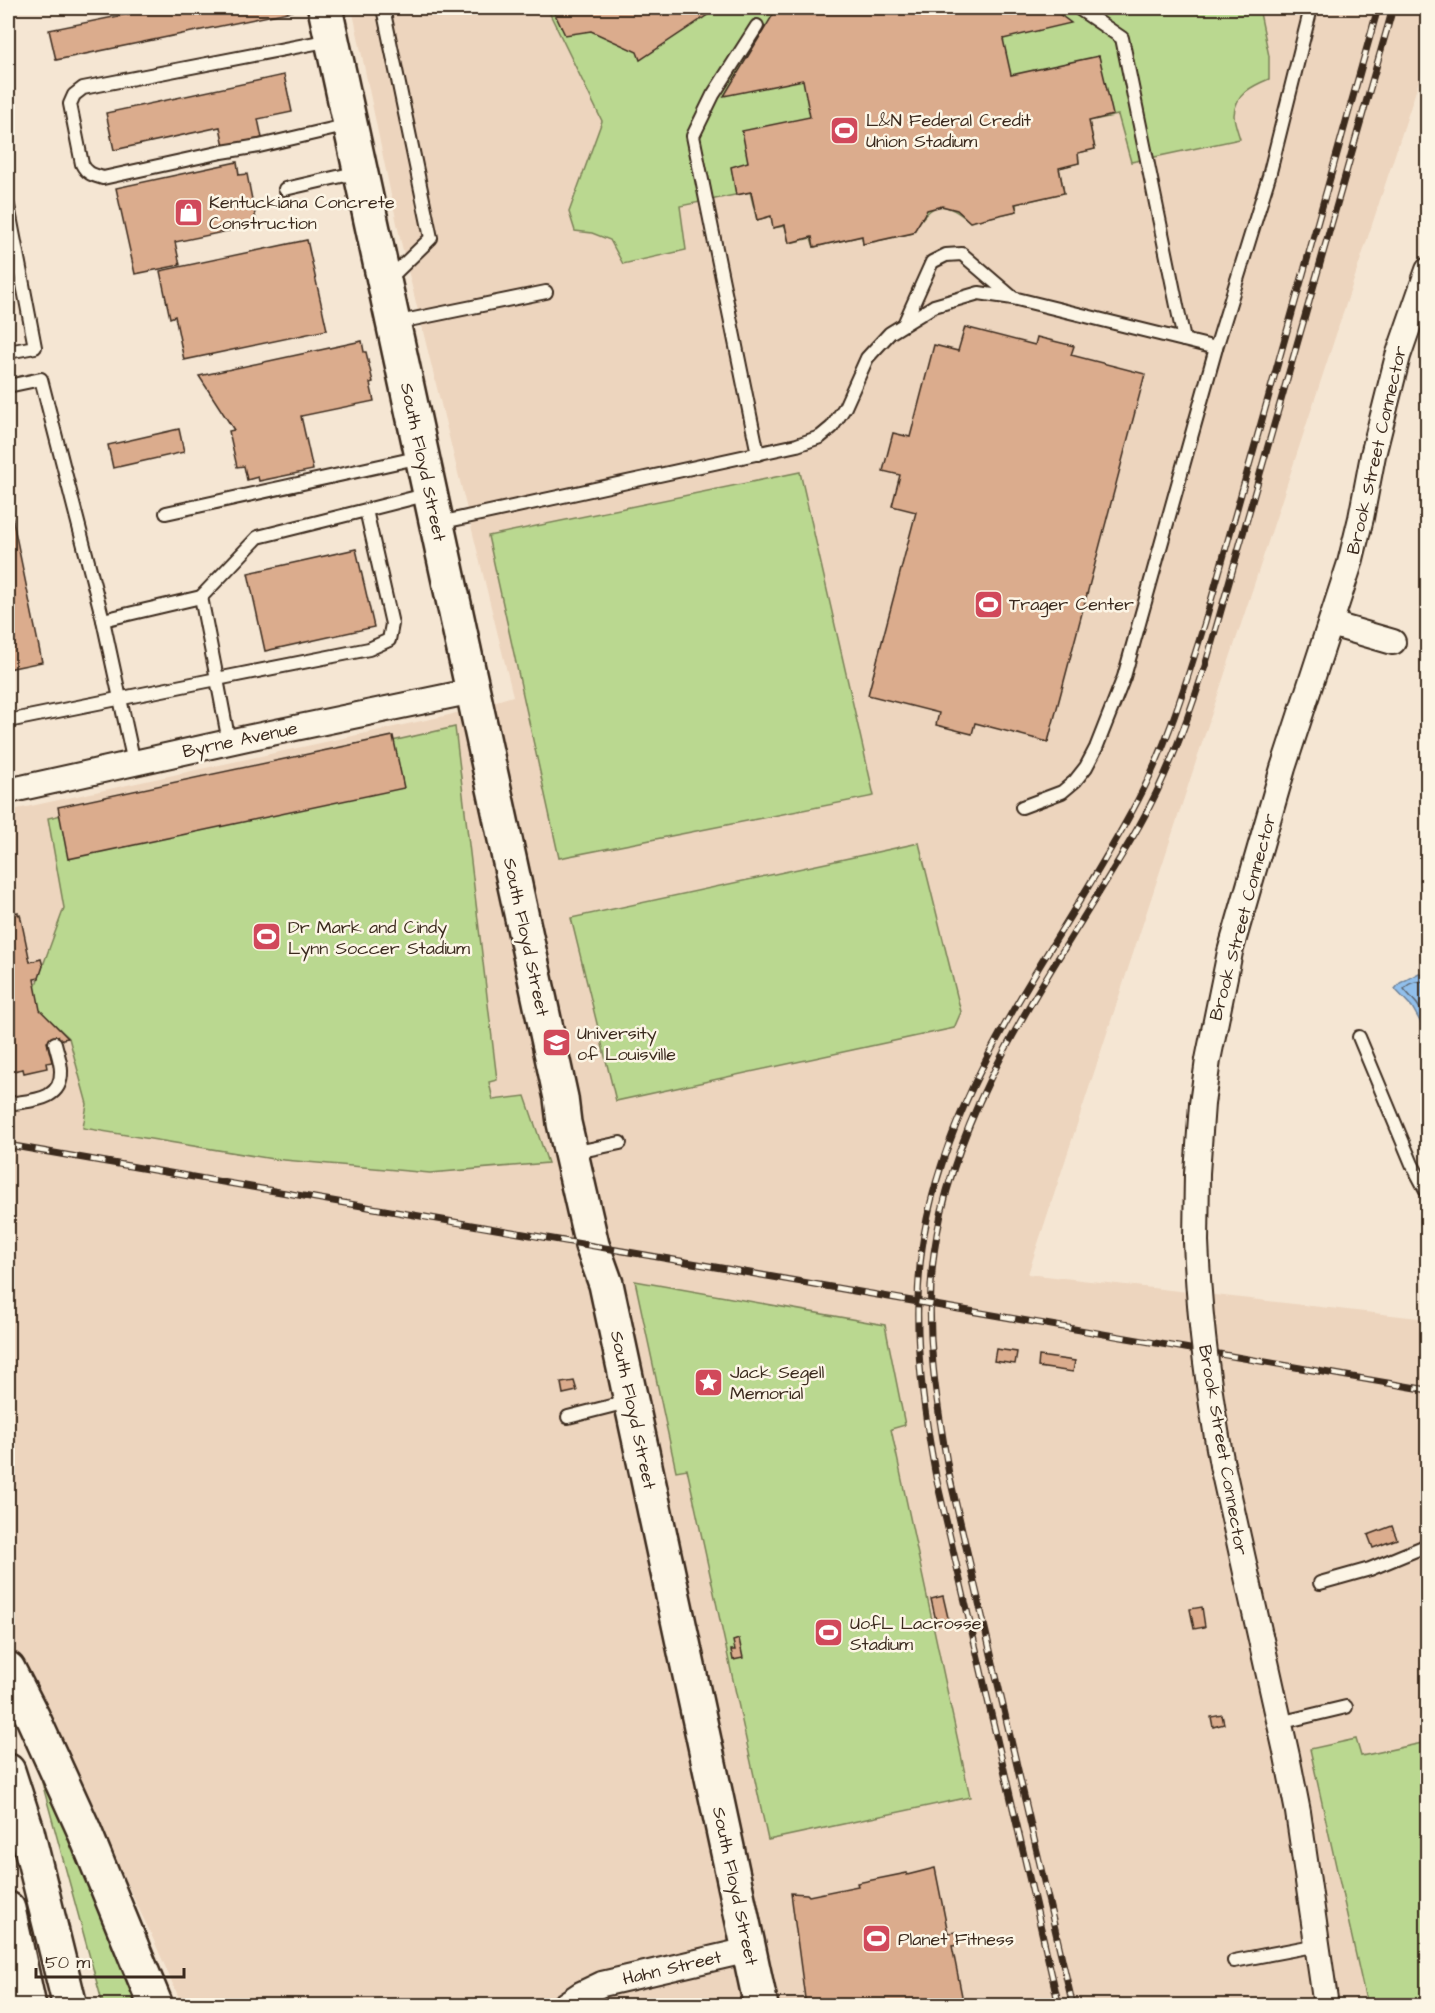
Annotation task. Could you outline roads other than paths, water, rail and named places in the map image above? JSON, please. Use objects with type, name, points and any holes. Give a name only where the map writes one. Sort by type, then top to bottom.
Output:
[{"type":"main road","name":"South Floyd Street","points":[[325,8],[561,1098],[571,1154],[592,1245],[606,1284],[761,2006]]},
{"type":"main road","points":[[8,1669],[83,1828],[156,2006]]},
{"type":"main road","points":[[8,1771],[26,1827],[70,2006]]},
{"type":"main road","points":[[8,1909],[29,2006]]},
{"type":"street","name":"Brook Street Connector","points":[[1326,2006],[1298,1812],[1212,1413],[1199,1301],[1196,1241],[1198,1150],[1208,1060],[1230,951],[1309,686],[1350,563],[1373,455],[1398,356],[1418,293],[1428,270]]},
{"type":"street","points":[[1331,624],[1393,642]]},
{"type":"street","name":"Byrne Avenue","points":[[8,791],[473,691]]},
{"type":"street","name":"Hahn Street","points":[[563,2006],[602,1984],[749,1950]]},
{"type":"lane","points":[[383,8],[430,238],[385,284]]},
{"type":"lane","points":[[1078,8],[1122,38],[1184,339]]},
{"type":"lane","points":[[1022,807],[1062,792],[1075,782],[1096,748],[1124,677],[1216,348],[1269,176],[1311,8]]},
{"type":"lane","points":[[757,26],[713,95],[693,136],[758,454]]},
{"type":"lane","points":[[332,40],[83,88],[74,95],[70,104],[82,164],[85,171],[103,177],[259,146],[350,124]]},
{"type":"lane","points":[[285,189],[361,172]]},
{"type":"lane","points":[[8,206],[35,347],[8,352]]},
{"type":"lane","points":[[905,322],[932,262],[946,255],[962,254],[1013,298]]},
{"type":"lane","points":[[393,323],[546,292]]},
{"type":"lane","points":[[103,620],[201,597],[258,537],[366,510],[433,508],[758,454],[820,437],[845,407],[867,358],[891,333],[905,322],[934,306],[978,293],[1013,298],[1216,348]]},
{"type":"lane","points":[[8,386],[41,379],[103,620],[134,763]]},
{"type":"lane","points":[[166,513],[422,457]]},
{"type":"lane","points":[[8,721],[369,648],[389,640],[392,624],[366,510]]},
{"type":"lane","points":[[201,597],[230,742]]},
{"type":"lane","points":[[1359,1037],[1412,1164],[1428,1194]]},
{"type":"lane","points":[[8,1104],[48,1098],[59,1087],[61,1071],[55,1043]]},
{"type":"lane","points":[[571,1154],[620,1143]]},
{"type":"lane","points":[[568,1417],[631,1401]]},
{"type":"lane","points":[[1320,1583],[1370,1569],[1428,1545]]},
{"type":"lane","points":[[1279,1723],[1346,1707]]},
{"type":"lane","points":[[1234,1961],[1318,1945]]},
{"type":"water","points":[[1419,973],[1427,977],[1427,1022],[1421,1023],[1412,1007],[1395,989],[1400,983]]},
{"type":"railway","points":[[1059,2006],[936,1477],[925,1413],[918,1316],[922,1251],[927,1219],[943,1162],[964,1107],[989,1054],[1138,800],[1176,712],[1205,622],[1378,8]]},
{"type":"railway","points":[[1073,2006],[949,1474],[936,1392],[931,1336],[930,1308],[934,1253],[946,1194],[964,1138],[988,1083],[1015,1031],[1139,826],[1159,787],[1185,726],[1206,663],[1393,8]]},
{"type":"railway","points":[[8,1145],[1428,1390]]},
{"type":"place","name":"L&N Federal Credit Union Stadium","points":[[845,130]]},
{"type":"place","name":"Kentuckiana Concrete Construction","points":[[188,212]]},
{"type":"place","name":"Trager Center","points":[[988,604]]},
{"type":"place","name":"Dr Mark and Cindy Lynn Soccer Stadium","points":[[267,937]]},
{"type":"place","name":"University of Louisville","points":[[556,1043]]},
{"type":"place","name":"Jack Segell Memorial","points":[[709,1382]]},
{"type":"place","name":"UofL Lacrosse Stadium","points":[[829,1633]]},
{"type":"place","name":"Planet Fitness","points":[[877,1939]]}]
